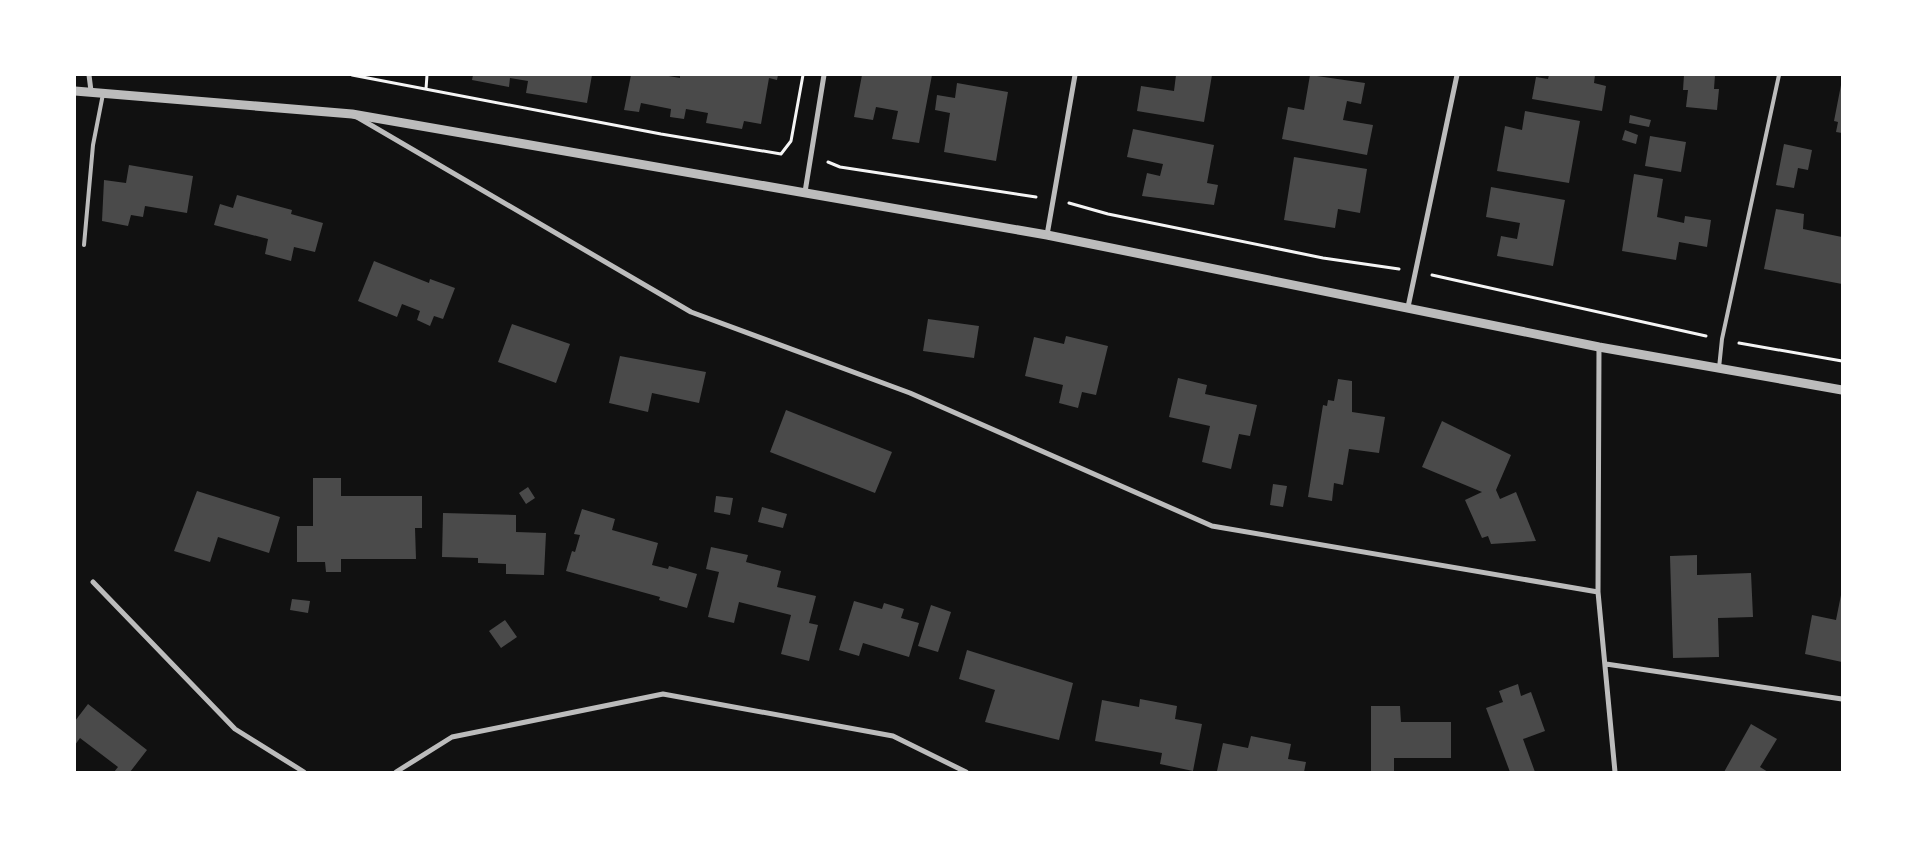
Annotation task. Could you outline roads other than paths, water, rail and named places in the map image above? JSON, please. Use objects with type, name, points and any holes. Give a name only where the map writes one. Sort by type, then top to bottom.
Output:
[{"type":"street","points":[[89,75],[92,91]]},
{"type":"street","points":[[805,192],[824,75]]},
{"type":"street","points":[[1047,234],[1074,75]]},
{"type":"street","points":[[1408,307],[1456,75]]},
{"type":"street","points":[[75,91],[352,114],[1047,234],[1599,347],[1842,390]]},
{"type":"street","points":[[352,114],[691,312],[910,393],[1212,526],[1598,592]]},
{"type":"street","points":[[1599,347],[1598,592],[1615,772]]},
{"type":"street","points":[[93,582],[234,729],[304,772]]},
{"type":"street","points":[[1606,664],[1842,699]]},
{"type":"street","points":[[396,772],[452,737],[663,694],[893,736],[966,772]]},
{"type":"lane","points":[[1719,368],[1722,339],[1779,75]]},
{"type":"lane","points":[[84,245],[93,145],[103,92]]}]
